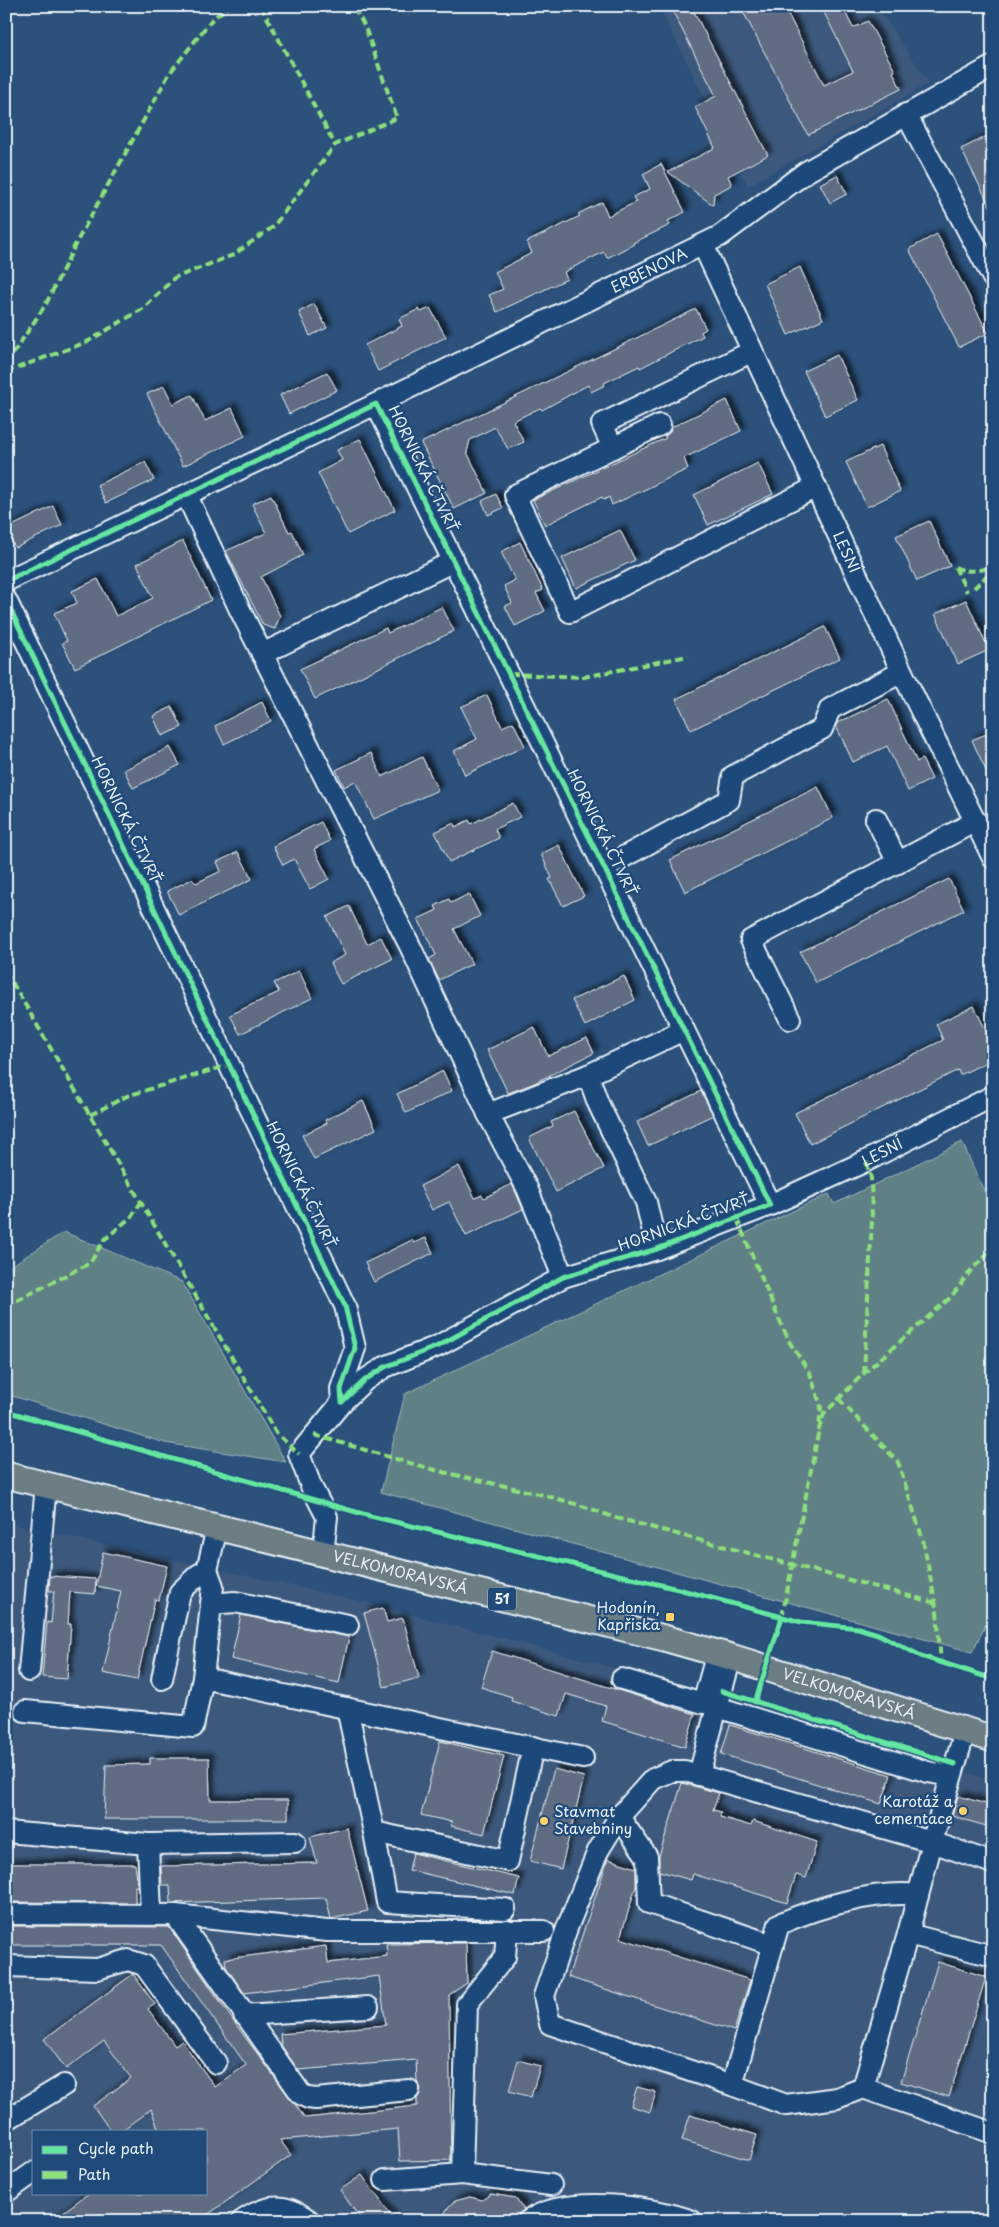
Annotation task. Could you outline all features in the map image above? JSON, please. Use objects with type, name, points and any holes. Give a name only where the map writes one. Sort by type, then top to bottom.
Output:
[{"type":"main road","name":"VELKOMORAVSKÁ","points":[[6,1475],[724,1655],[993,1740]]},
{"type":"street","name":"ERBENOVA","points":[[376,404],[726,232],[806,172],[993,66]]},
{"type":"street","points":[[906,114],[993,278]]},
{"type":"street","name":"LESNÍ","points":[[702,245],[902,672],[976,821],[990,845]]},
{"type":"street","points":[[613,448],[602,424],[751,352]]},
{"type":"street","name":"HORNICKÁ ČTVRŤ","points":[[6,581],[376,404],[770,1205],[657,1249],[563,1278],[438,1346],[384,1367],[365,1380],[342,1402],[299,1454],[311,1486],[327,1517],[323,1555]]},
{"type":"street","points":[[660,425],[515,496],[570,612],[816,487]]},
{"type":"street","points":[[187,496],[262,654],[410,946],[488,1114],[527,1188],[563,1278]]},
{"type":"street","points":[[262,654],[454,561]]},
{"type":"street","name":"HORNICKÁ ČTVRŤ","points":[[6,600],[346,1306],[355,1348]]},
{"type":"street","points":[[605,867],[729,800],[733,776],[822,729],[830,709],[902,672]]},
{"type":"street","points":[[876,819],[898,863]]},
{"type":"street","points":[[790,1019],[751,940],[976,821]]},
{"type":"street","points":[[488,1114],[588,1075],[684,1030]]},
{"type":"street","points":[[588,1075],[598,1103],[646,1202],[657,1249]]},
{"type":"street","name":"LESNÍ","points":[[770,1205],[866,1160],[993,1096]]},
{"type":"street","points":[[342,1402],[341,1389],[355,1348],[384,1367]]},
{"type":"street","points":[[29,1670],[46,1485]]},
{"type":"street","points":[[26,1711],[193,1727],[203,1678],[213,1586],[206,1570],[217,1528]]},
{"type":"street","points":[[162,1679],[180,1592],[198,1574],[206,1570]]},
{"type":"street","points":[[211,1604],[235,1602],[348,1625]]},
{"type":"street","points":[[622,1679],[704,1703],[724,1655]]},
{"type":"street","points":[[698,1775],[718,1707],[724,1655]]},
{"type":"street","points":[[203,1678],[583,1758]]},
{"type":"street","points":[[718,1707],[928,1772],[952,1776]]},
{"type":"street","points":[[347,1708],[387,1902],[505,1909]]},
{"type":"street","points":[[863,2088],[908,1934],[932,1842],[966,1731]]},
{"type":"street","points":[[374,1832],[508,1861],[533,1747]]},
{"type":"street","points":[[993,1863],[932,1842],[685,1771],[672,1771],[661,1774],[653,1779],[619,1817],[598,1851],[567,1928],[544,1996],[550,2024],[732,2085],[786,2106],[838,2098],[863,2088],[993,2133]]},
{"type":"street","points":[[619,1817],[647,1857],[649,1903],[773,1945]]},
{"type":"street","points":[[6,1832],[148,1844],[295,1842]]},
{"type":"street","points":[[148,1844],[152,1914]]},
{"type":"street","points":[[732,2085],[779,1924],[803,1914],[884,1893],[918,1895]]},
{"type":"street","points":[[6,1914],[175,1915],[327,1931],[544,1931]]},
{"type":"street","points":[[175,1915],[301,2094],[308,2098],[409,2090]]},
{"type":"street","points":[[462,2174],[467,2004],[505,1957],[507,1930]]},
{"type":"street","points":[[908,1934],[993,1956]]},
{"type":"street","points":[[6,1966],[97,1969],[128,1960],[144,1965],[216,2063]]},
{"type":"street","points":[[244,2015],[368,2008]]},
{"type":"street","points":[[6,2120],[64,2084]]},
{"type":"street","points":[[6,2192],[32,2173]]},
{"type":"street","points":[[384,2180],[462,2174],[551,2185]]},
{"type":"street","points":[[528,2221],[556,2209],[586,2205],[640,2209],[692,2221]]},
{"type":"street","points":[[242,2221],[254,2212],[268,2208],[286,2207],[310,2221]]},
{"type":"shaded area","points":[[659,6],[862,6],[863,8],[878,8],[929,83],[748,186]]},
{"type":"shaded area","points":[[6,1523],[356,1600],[708,1692],[993,1781],[993,2221],[6,2221]]},
{"type":"green space","points":[[962,1142],[993,1211],[993,1611],[972,1652],[381,1492],[405,1394],[829,1194],[834,1204]]},
{"type":"green space","points":[[64,1232],[182,1282],[286,1462],[165,1443],[6,1394],[6,1269]]},
{"type":"building","points":[[670,6],[691,6],[768,155],[728,176],[732,185],[714,194],[713,205],[668,172],[715,148],[695,107],[716,96]]},
{"type":"building","points":[[740,6],[784,6],[824,85],[853,71],[821,6],[842,6],[853,28],[868,21],[895,71],[893,72],[901,89],[808,135]]},
{"type":"building","points":[[987,136],[993,148],[993,212],[961,149]]},
{"type":"building","points":[[661,164],[685,212],[668,221],[670,225],[607,258],[604,252],[564,272],[567,279],[497,312],[489,295],[503,289],[495,272],[532,253],[527,242],[580,216],[578,214],[602,202],[608,216],[636,202],[633,197],[650,189],[643,174]]},
{"type":"building","points":[[837,175],[847,194],[830,203],[820,184]]},
{"type":"building","points":[[937,234],[988,333],[959,347],[909,249]]},
{"type":"building","points":[[800,267],[823,319],[788,335],[765,284]]},
{"type":"building","points":[[314,304],[327,328],[310,336],[299,312]]},
{"type":"building","points":[[430,308],[446,337],[378,371],[365,345],[402,326],[399,319],[419,309],[421,312]]},
{"type":"building","points":[[696,309],[706,329],[701,332],[703,336],[640,368],[639,366],[604,383],[605,385],[591,392],[588,385],[542,410],[540,408],[513,421],[524,442],[508,449],[495,427],[470,440],[467,452],[487,493],[454,509],[421,443]]},
{"type":"building","points":[[837,355],[858,400],[825,416],[804,371]]},
{"type":"building","points":[[327,372],[337,390],[289,414],[280,395]]},
{"type":"building","points":[[164,386],[173,404],[192,395],[205,421],[232,408],[245,436],[183,466],[147,394]]},
{"type":"building","points":[[727,400],[741,431],[684,458],[688,469],[612,505],[609,497],[604,500],[602,497],[545,525],[533,500],[666,438],[665,436],[672,427]]},
{"type":"building","points":[[360,439],[395,510],[348,534],[318,473],[342,460],[337,450]]},
{"type":"building","points":[[880,446],[900,491],[867,507],[846,462]]},
{"type":"building","points":[[145,462],[154,480],[106,503],[97,485]]},
{"type":"building","points":[[758,463],[773,494],[708,525],[694,495]]},
{"type":"building","points":[[496,494],[503,508],[488,515],[482,501]]},
{"type":"building","points":[[271,495],[289,532],[292,531],[303,555],[261,577],[280,616],[275,629],[263,625],[226,551],[266,533],[252,504]]},
{"type":"building","points":[[53,506],[62,525],[15,548],[6,529]]},
{"type":"building","points":[[929,521],[950,566],[917,581],[896,536]]},
{"type":"building","points":[[620,530],[635,560],[576,588],[562,558]]},
{"type":"building","points":[[183,541],[211,600],[75,668],[62,643],[67,641],[54,613],[77,603],[72,591],[98,579],[116,616],[153,598],[137,564]]},
{"type":"building","points":[[520,542],[543,590],[536,593],[545,611],[515,626],[505,606],[512,603],[504,586],[515,580],[501,552]]},
{"type":"building","points":[[966,600],[989,650],[958,664],[935,614]]},
{"type":"building","points":[[442,607],[454,631],[315,699],[300,669],[386,628],[388,633]]},
{"type":"building","points":[[825,627],[840,658],[691,730],[676,699]]},
{"type":"building","points":[[487,695],[502,727],[513,722],[525,746],[465,775],[454,751],[477,739],[461,707]]},
{"type":"building","points":[[888,699],[917,762],[922,759],[932,779],[908,791],[887,746],[853,762],[836,726],[837,723]]},
{"type":"building","points":[[262,702],[271,721],[224,744],[215,726]]},
{"type":"building","points":[[172,707],[182,727],[162,736],[153,716]]},
{"type":"building","points":[[993,731],[993,786],[972,740]]},
{"type":"building","points":[[170,747],[180,765],[133,788],[124,770]]},
{"type":"building","points":[[371,753],[382,777],[422,757],[438,790],[374,819],[355,781],[344,787],[336,770]]},
{"type":"building","points":[[818,787],[833,818],[685,892],[670,860]]},
{"type":"building","points":[[513,803],[520,817],[495,829],[499,838],[449,862],[435,832],[454,823],[455,827],[469,820],[471,824]]},
{"type":"building","points":[[321,822],[330,841],[314,849],[329,879],[310,889],[294,859],[283,865],[273,846]]},
{"type":"building","points":[[559,845],[584,896],[563,906],[549,879],[552,878],[541,854]]},
{"type":"building","points":[[238,852],[252,879],[179,915],[167,891],[192,879],[196,883],[221,871],[217,862]]},
{"type":"building","points":[[949,879],[964,910],[816,983],[800,952]]},
{"type":"building","points":[[469,894],[480,916],[454,929],[472,964],[439,980],[429,959],[436,955],[418,919],[437,910],[435,906],[449,899],[451,903]]},
{"type":"building","points":[[349,906],[367,944],[381,937],[392,959],[341,984],[330,963],[345,955],[327,917]]},
{"type":"building","points":[[299,971],[312,998],[240,1034],[230,1015],[279,992],[274,983]]},
{"type":"building","points":[[624,976],[635,1000],[585,1026],[572,1000]]},
{"type":"building","points":[[974,1006],[993,1045],[993,1059],[960,1075],[958,1070],[810,1144],[795,1113],[943,1040],[936,1024]]},
{"type":"building","points":[[534,1027],[548,1056],[587,1038],[594,1053],[532,1084],[508,1093],[487,1050]]},
{"type":"building","points":[[443,1071],[452,1091],[406,1113],[397,1094]]},
{"type":"building","points":[[701,1091],[713,1115],[648,1146],[637,1122]]},
{"type":"building","points":[[363,1101],[376,1129],[314,1159],[302,1135],[327,1123],[325,1120]]},
{"type":"building","points":[[574,1111],[604,1168],[556,1192],[529,1138],[553,1126],[551,1122]]},
{"type":"building","points":[[459,1166],[475,1198],[482,1195],[484,1198],[512,1184],[523,1209],[466,1236],[449,1202],[432,1210],[420,1186]]},
{"type":"building","points":[[426,1238],[433,1253],[374,1282],[365,1263],[412,1240],[414,1243]]},
{"type":"building","points":[[103,1552],[167,1566],[159,1600],[155,1599],[137,1680],[103,1673],[121,1591],[96,1586]]},
{"type":"building","points":[[50,1576],[96,1579],[95,1594],[70,1592],[68,1624],[71,1624],[67,1679],[42,1677],[47,1622],[51,1623],[54,1591],[49,1591]]},
{"type":"building","points":[[383,1608],[387,1622],[403,1618],[419,1678],[384,1687],[364,1613]]},
{"type":"building","points":[[241,1615],[349,1637],[339,1683],[231,1659]]},
{"type":"building","points":[[492,1651],[695,1714],[685,1747],[602,1721],[606,1706],[566,1694],[559,1716],[511,1701],[512,1697],[481,1687]]},
{"type":"building","points":[[730,1725],[891,1775],[881,1804],[721,1754]]},
{"type":"building","points":[[440,1741],[504,1756],[484,1834],[451,1826],[452,1822],[421,1815]]},
{"type":"building","points":[[150,1758],[209,1758],[210,1800],[288,1800],[288,1819],[104,1819],[106,1765],[150,1764]]},
{"type":"building","points":[[554,1769],[584,1777],[561,1869],[530,1861]]},
{"type":"building","points":[[682,1783],[719,1793],[713,1810],[721,1812],[720,1817],[751,1826],[753,1821],[817,1842],[806,1878],[796,1875],[787,1903],[693,1874],[691,1880],[659,1871],[659,1856]]},
{"type":"building","points":[[958,1796],[993,1806],[993,1828],[952,1816]]},
{"type":"building","points":[[347,1828],[368,1911],[331,1919],[326,1898],[171,1903],[170,1885],[162,1885],[161,1866],[317,1863],[310,1837]]},
{"type":"building","points":[[413,1853],[519,1878],[515,1895],[409,1870]]},
{"type":"building","points":[[608,1859],[636,1868],[636,1886],[620,1938],[750,1980],[734,2031],[568,1977]]},
{"type":"building","points":[[6,1864],[135,1864],[138,1886],[135,1886],[135,1903],[6,1902]]},
{"type":"building","points":[[6,1926],[169,1927],[234,2022],[305,2118],[417,2106],[417,2099],[421,2089],[417,2081],[416,2060],[298,2070],[281,2045],[280,2034],[386,2025],[379,1976],[244,1993],[226,1967],[225,1959],[326,1946],[328,1963],[387,1956],[386,1944],[466,1943],[467,1983],[449,1995],[451,2160],[400,2161],[398,2129],[280,2140],[291,2155],[199,2221],[51,2221],[88,2194],[208,2194],[208,2130],[159,2130],[151,2109],[122,2130],[110,2130],[93,2106],[131,2078],[104,2041],[66,2069],[44,2039],[133,1974],[155,2004],[148,2009],[175,2046],[182,2041],[215,2087],[246,2065],[161,1945],[6,1945]]},
{"type":"building","points":[[938,1962],[986,1977],[949,2097],[901,2082]]},
{"type":"building","points":[[518,2060],[540,2066],[531,2097],[509,2091]]},
{"type":"building","points":[[637,2087],[656,2092],[650,2112],[631,2106]]},
{"type":"building","points":[[690,2115],[757,2135],[749,2160],[682,2140]]},
{"type":"building","points":[[362,2175],[395,2221],[362,2221],[340,2190]]},
{"type":"building","points":[[491,2194],[516,2198],[524,2210],[512,2221],[440,2221],[449,2206],[455,2201],[470,2197],[482,2200]]},
{"type":"marked path","points":[[6,364],[46,304],[75,245],[169,74],[213,18],[230,6]]},
{"type":"marked path","points":[[261,6],[335,145]]},
{"type":"marked path","points":[[6,372],[87,342],[144,308],[174,278],[233,255],[273,227],[335,145],[397,118],[365,27],[353,6]]},
{"type":"marked path","points":[[955,567],[974,571],[993,566]]},
{"type":"marked path","points":[[955,567],[967,592]]},
{"type":"marked path","points":[[974,588],[993,570]]},
{"type":"marked path","points":[[510,674],[584,677],[688,656]]},
{"type":"marked path","points":[[6,972],[276,1433],[299,1454]]},
{"type":"marked path","points":[[90,1115],[127,1096],[229,1065]]},
{"type":"marked path","points":[[864,1373],[872,1220],[871,1178],[866,1161]]},
{"type":"marked path","points":[[6,1306],[90,1263],[104,1240],[132,1216],[141,1202]]},
{"type":"marked path","points":[[737,1219],[790,1343],[810,1373],[821,1407],[819,1429],[824,1414],[864,1373],[951,1297],[972,1269],[993,1249]]},
{"type":"marked path","points":[[839,1399],[898,1462],[923,1540],[937,1612],[941,1663]]},
{"type":"marked path","points":[[782,1617],[819,1429]]},
{"type":"marked path","points":[[314,1435],[427,1468],[550,1497],[613,1517],[936,1603]]},
{"type":"cycle path","points":[[6,581],[376,404],[770,1205],[657,1249],[563,1277],[438,1346],[385,1367],[365,1380],[342,1402],[341,1389],[355,1348],[345,1306],[6,600]]},
{"type":"cycle path","points":[[6,1411],[370,1516],[678,1589],[801,1622],[858,1628],[878,1634],[921,1656],[993,1679]]},
{"type":"cycle path","points":[[755,1702],[782,1617]]},
{"type":"cycle path","points":[[722,1691],[955,1764]]},
{"type":"place","name":"Hodonín, Kapřiska","points":[[670,1617]]},
{"type":"place","name":"Karotáž a cementace","points":[[963,1811]]},
{"type":"place","name":"Stavmat Stavebniny","points":[[544,1821]]}]
